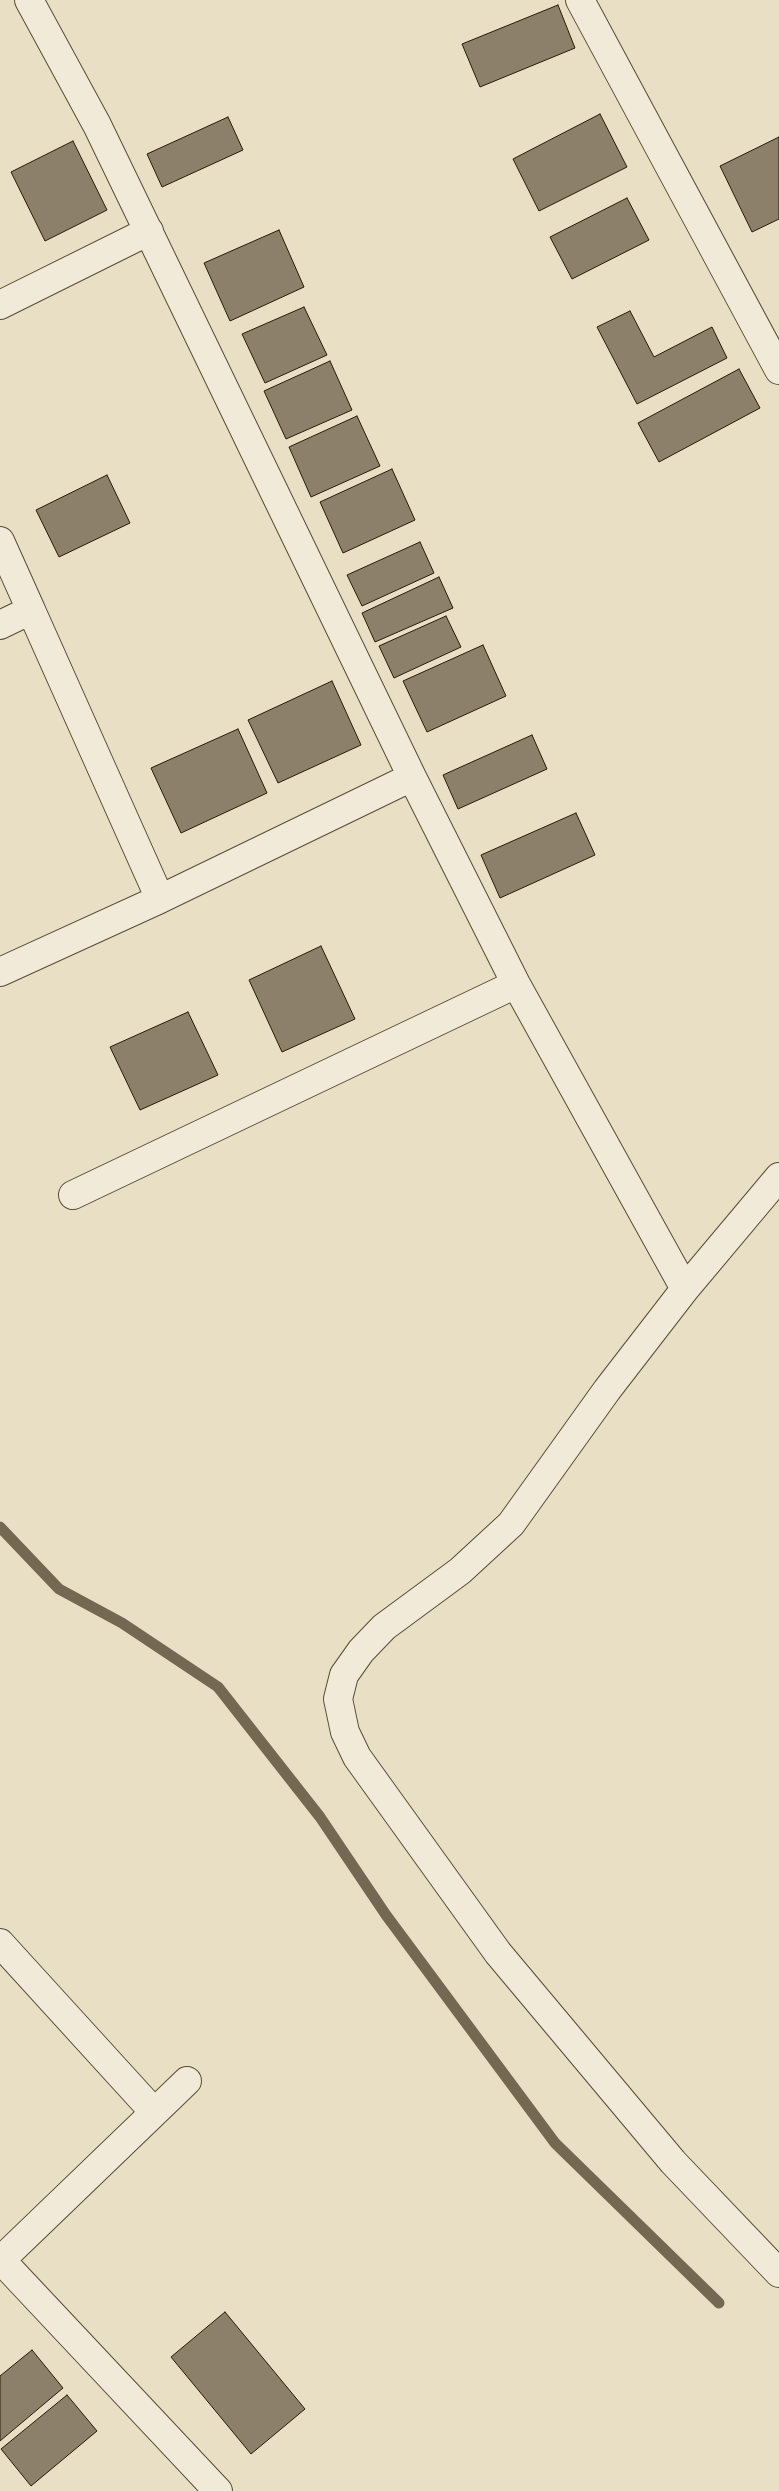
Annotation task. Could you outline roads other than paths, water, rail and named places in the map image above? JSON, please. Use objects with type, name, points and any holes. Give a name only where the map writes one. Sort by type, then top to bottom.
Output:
[{"type":"street","points":[[29,0],[98,125],[412,777],[516,984],[685,1289]]},
{"type":"street","points":[[580,0],[779,370]]},
{"type":"street","points":[[0,305],[150,232]]},
{"type":"street","points":[[0,541],[160,899]]},
{"type":"street","points":[[0,625],[31,610]]},
{"type":"street","points":[[0,972],[160,899],[412,777]]},
{"type":"street","points":[[73,1195],[516,984]]},
{"type":"street","points":[[779,1177],[685,1289],[607,1390],[511,1524],[460,1571],[379,1633],[361,1651],[344,1675],[338,1699],[345,1732],[357,1757],[498,1953],[673,2162],[779,2273]]},
{"type":"street","points":[[0,1943],[154,2112]]},
{"type":"street","points":[[187,2081],[0,2261],[218,2491]]},
{"type":"waterway","points":[[0,1527],[59,1589],[122,1623],[218,1687],[320,1817],[386,1915],[555,2143],[719,2303]]}]
